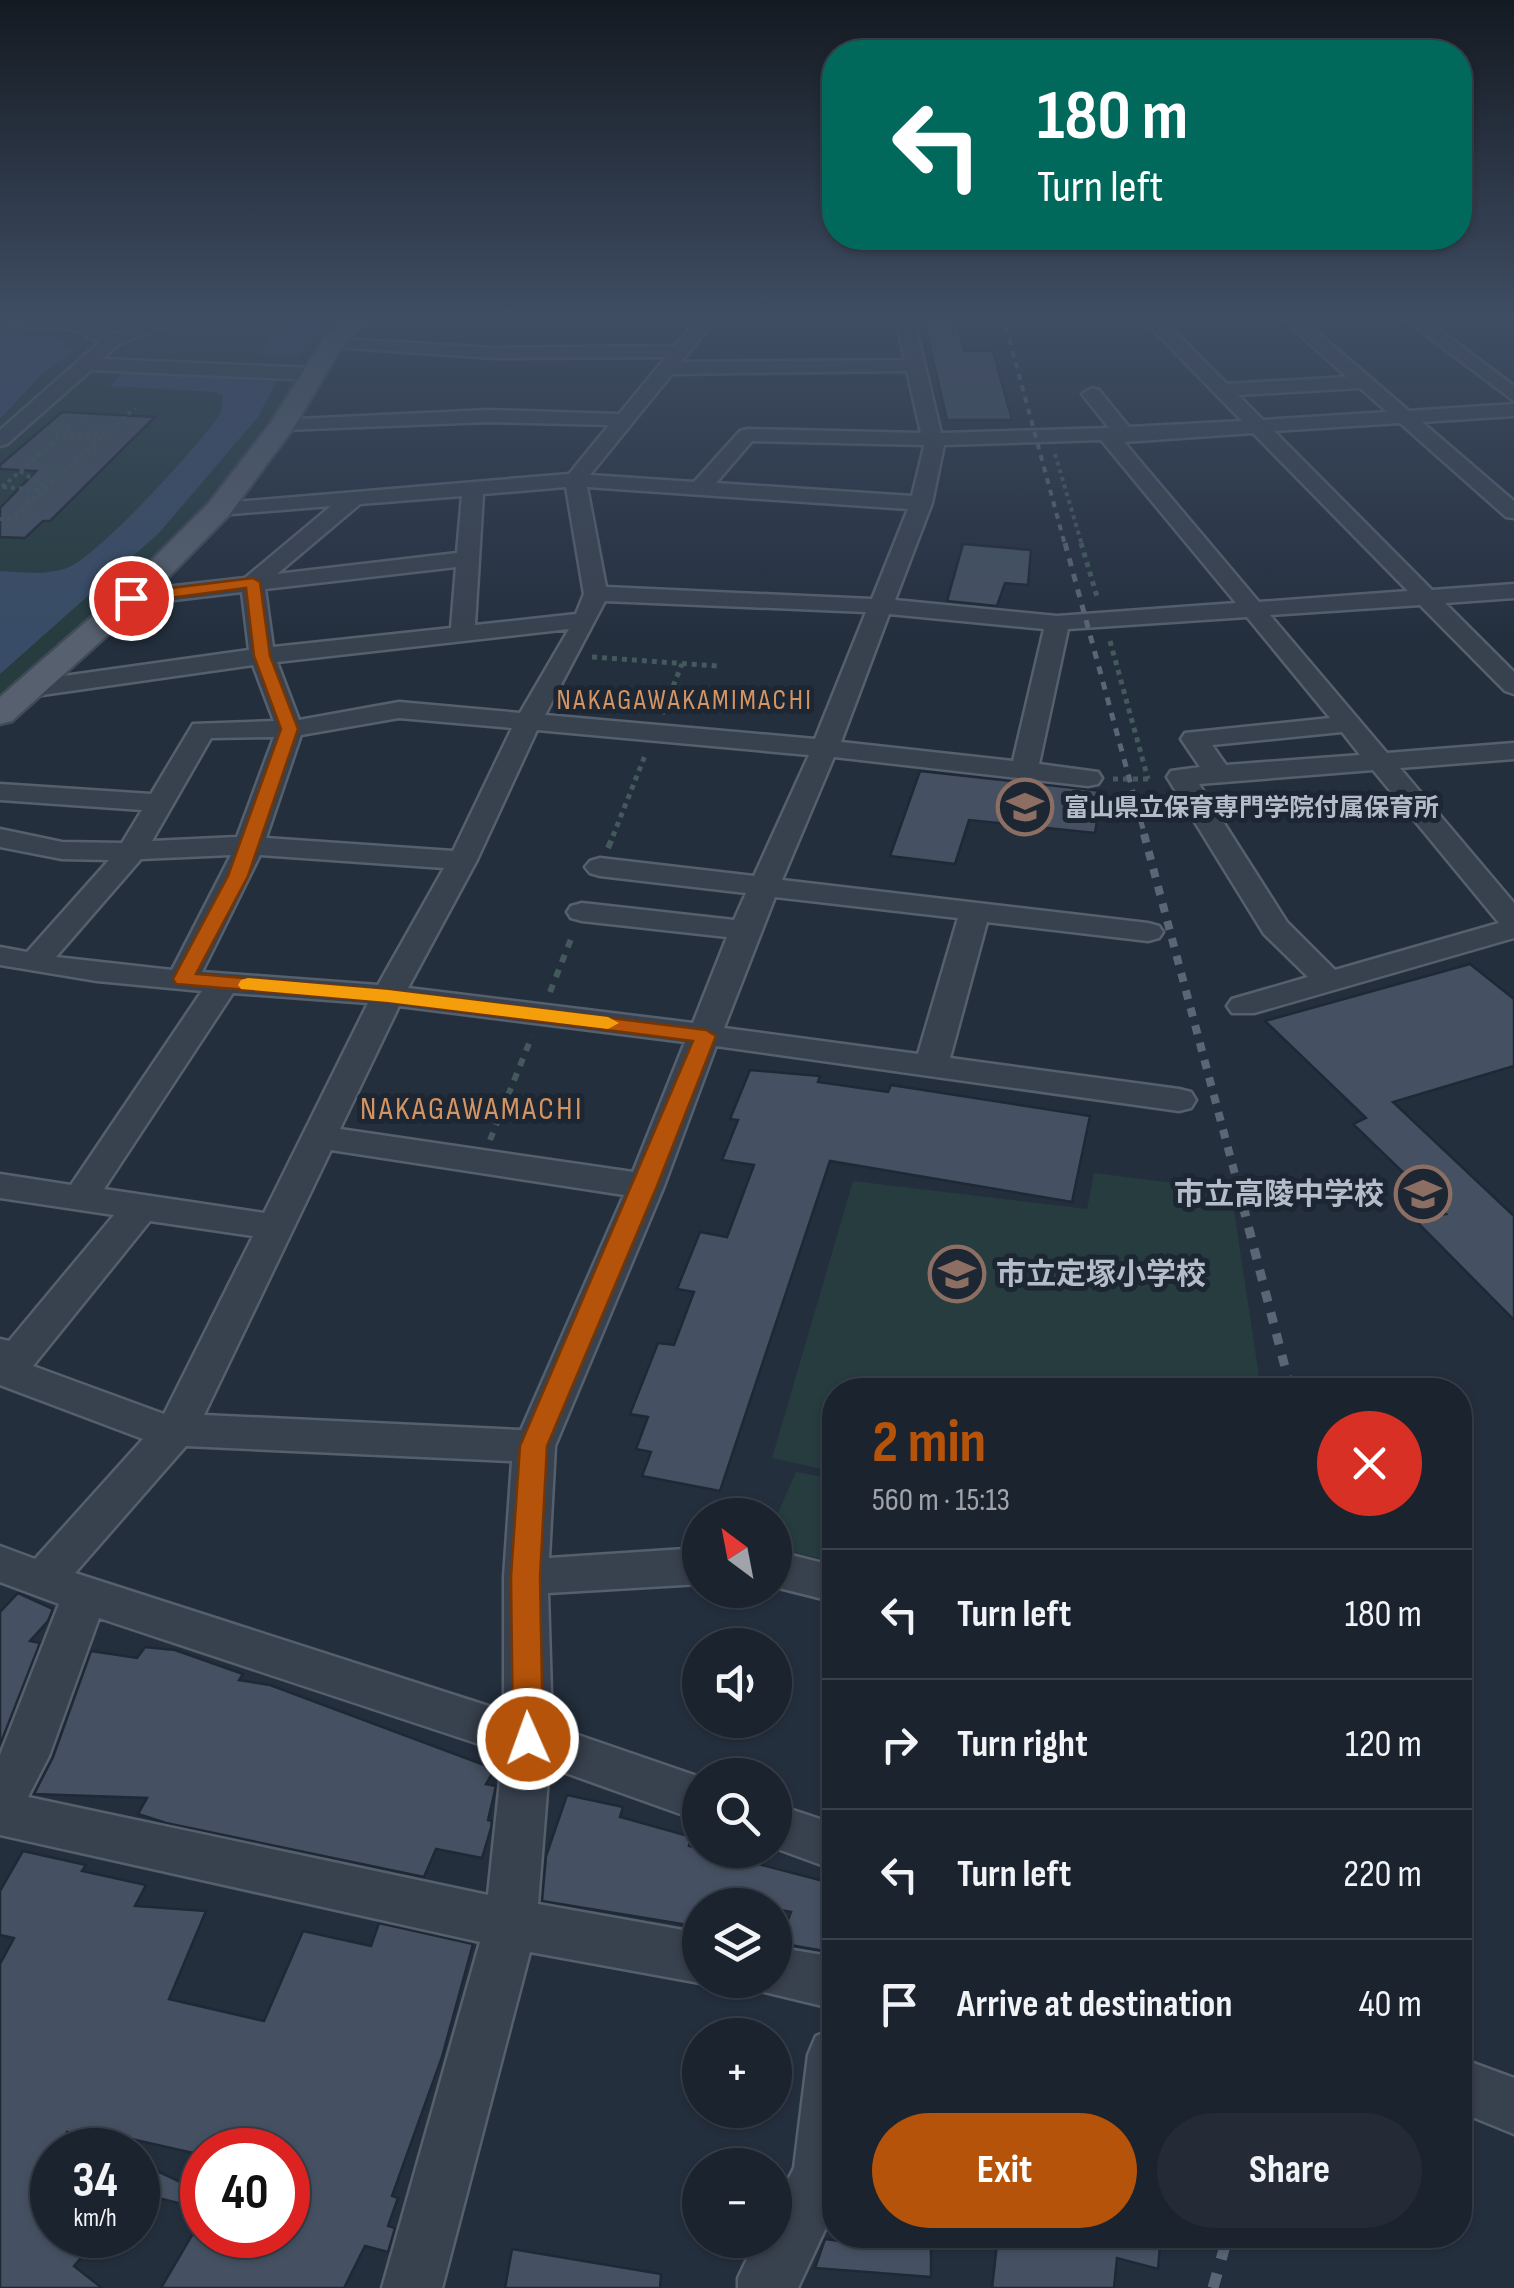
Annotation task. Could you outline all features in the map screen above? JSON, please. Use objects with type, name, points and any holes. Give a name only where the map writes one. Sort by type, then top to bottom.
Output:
[{"type":"main road","points":[[0,714],[131,598],[219,509],[283,424]]},
{"type":"street","points":[[0,440],[20,423]]},
{"type":"street","points":[[283,424],[315,423]]},
{"type":"street","points":[[0,1802],[25,1756],[64,1587],[178,1427],[388,996],[463,860],[529,720],[591,607],[575,480],[624,423]]},
{"type":"street","points":[[412,2288],[511,1924],[528,1739],[526,1577],[534,1446],[646,1186],[745,930],[825,748],[921,503],[934,447],[928,423]]},
{"type":"street","points":[[1109,423],[1251,610],[1514,925],[1242,1006]]},
{"type":"street","points":[[1256,423],[1514,686]]},
{"type":"street","points":[[700,488],[746,435],[931,440],[1117,436],[1320,423]]},
{"type":"street","points":[[1409,423],[1514,512]]},
{"type":"street","points":[[219,509],[575,480],[921,503]]},
{"type":"street","points":[[462,632],[472,489]]},
{"type":"street","points":[[253,582],[353,499]]},
{"type":"street","points":[[131,598],[468,559]]},
{"type":"street","points":[[183,979],[238,876],[290,729],[262,656],[253,582]]},
{"type":"street","points":[[28,689],[462,632],[591,607],[880,606],[1056,623],[1514,590]]},
{"type":"street","points":[[1024,770],[1056,623]]},
{"type":"street","points":[[34,963],[130,854],[202,730],[290,729],[399,710],[825,748],[1088,778]]},
{"type":"street","points":[[1218,773],[1194,739],[1346,724]]},
{"type":"street","points":[[1327,978],[1276,928],[1182,776],[1514,751]]},
{"type":"street","points":[[0,792],[159,802]]},
{"type":"street","points":[[0,838],[22,846],[130,854],[247,846],[463,860]]},
{"type":"street","points":[[600,867],[1148,932]]},
{"type":"street","points":[[931,1066],[975,910]]},
{"type":"street","points":[[582,912],[745,930]]},
{"type":"street","points":[[0,956],[183,979],[388,996],[931,1066],[1117,1096],[1179,1100]]},
{"type":"street","points":[[80,1198],[224,982]]},
{"type":"street","points":[[318,1137],[646,1186]]},
{"type":"street","points":[[0,1186],[274,1227]]},
{"type":"street","points":[[141,1207],[8,1356],[6,1372],[161,1430],[178,1427],[534,1446]]},
{"type":"street","points":[[0,1564],[682,1793]]},
{"type":"street","points":[[526,1577],[682,1567]]},
{"type":"street","points":[[792,1573],[822,1581]]},
{"type":"street","points":[[0,1814],[511,1924],[682,1955]]},
{"type":"street","points":[[792,1832],[822,1842]]},
{"type":"street","points":[[792,1975],[822,1981]]},
{"type":"street","points":[[768,2288],[768,2278],[822,2174]]},
{"type":"path","points":[[60,437],[56,434],[62,427],[87,423]]},
{"type":"path","points":[[44,488],[2,487],[60,437],[83,438],[99,430],[92,423]]},
{"type":"path","points":[[0,519],[11,519],[118,423]]},
{"type":"path","points":[[20,471],[44,488]]},
{"type":"path","points":[[566,655],[717,666]]},
{"type":"path","points":[[1088,778],[1182,776]]},
{"type":"green space","points":[[0,423],[273,423],[202,507],[125,586],[0,698]]},
{"type":"green space","points":[[1094,1173],[1231,1190],[1259,1378],[822,1378],[822,1469],[772,1458],[853,1181],[1087,1209]]},
{"type":"green space","points":[[796,1472],[822,1477],[822,1559],[792,1552],[792,1498],[785,1498]]},
{"type":"water","points":[[213,423],[253,423],[159,533],[0,674],[0,571],[52,572],[84,558],[149,497]]},
{"type":"building","points":[[49,423],[149,423],[50,521],[43,521],[25,538],[0,537],[0,508],[36,471],[0,469]]},
{"type":"building","points":[[963,544],[1031,550],[1028,585],[1005,583],[997,606],[947,601]]},
{"type":"building","points":[[920,771],[1102,791],[1095,833],[969,820],[955,864],[890,856]]},
{"type":"building","points":[[1470,964],[1514,999],[1514,1066],[1393,1102],[1514,1216],[1514,1320],[1415,1220],[1446,1214],[1353,1124],[1366,1118],[1265,1021]]},
{"type":"building","points":[[750,1070],[820,1076],[818,1082],[888,1092],[891,1085],[1090,1116],[1072,1202],[830,1161],[720,1491],[642,1476],[651,1452],[636,1449],[648,1417],[630,1414],[658,1343],[674,1345],[694,1292],[677,1289],[700,1232],[727,1237],[754,1165],[722,1160],[738,1120],[730,1119]]},
{"type":"building","points":[[18,1593],[53,1609],[30,1641],[40,1643],[0,1745],[0,1612]]},
{"type":"building","points":[[145,1647],[175,1650],[243,1674],[239,1680],[270,1685],[495,1769],[486,1784],[496,1786],[488,1820],[492,1821],[491,1828],[482,1858],[436,1849],[424,1877],[166,1823],[138,1814],[147,1798],[34,1794],[53,1757],[91,1651],[137,1658]]},
{"type":"building","points":[[567,1795],[623,1807],[620,1817],[682,1834],[682,1868],[774,1868],[822,1881],[822,1951],[792,1945],[792,1888],[682,1888],[682,1924],[542,1901],[546,1856]]},
{"type":"building","points":[[23,1851],[86,1865],[82,1871],[146,1885],[135,1906],[206,1911],[169,1999],[264,2021],[303,1931],[371,1946],[379,1923],[473,1944],[442,2057],[392,2196],[398,2198],[388,2226],[395,2228],[388,2252],[365,2246],[344,2288],[161,2288],[180,2256],[310,2258],[310,2128],[180,2128],[180,2150],[160,2146],[160,2128],[30,2128],[30,2258],[81,2258],[74,2266],[102,2288],[0,2288],[0,1964],[14,1938],[0,1935],[0,1891]]},
{"type":"building","points":[[160,2172],[180,2182],[180,2204],[160,2198]]},
{"type":"building","points":[[822,2248],[931,2248],[931,2277],[815,2268]]},
{"type":"building","points":[[997,2248],[1160,2248],[1158,2269],[1117,2258],[1114,2288],[992,2288]]},
{"type":"building","points":[[512,2249],[661,2274],[660,2288],[505,2288]]},
{"type":"railway","points":[[1032,423],[1065,545]]},
{"type":"railway","points":[[1065,543],[1145,836]]},
{"type":"railway","points":[[1144,834],[1244,1208]]},
{"type":"railway","points":[[1243,1206],[1288,1378]]},
{"type":"railway","points":[[1213,2288],[1224,2248]]},
{"type":"slow traffic","points":[[248,985],[388,996],[608,1023]]},
{"type":"place","name":"富山県立保育専門学院付属保育所","points":[[1025,807]]},
{"type":"place","name":"市立高陵中学校","points":[[1423,1194]]},
{"type":"place","name":"市立定塚小学校","points":[[957,1274]]},
{"type":"district","name":"NAKAGAWAKAMIMACHI","points":[[685,699]]},
{"type":"district","name":"NAKAGAWAMACHI","points":[[472,1108]]},
{"type":"route","points":[[131,598],[253,582],[262,656],[290,729],[238,876],[183,979],[388,996],[706,1036],[534,1446],[526,1577],[528,1739]]}]
